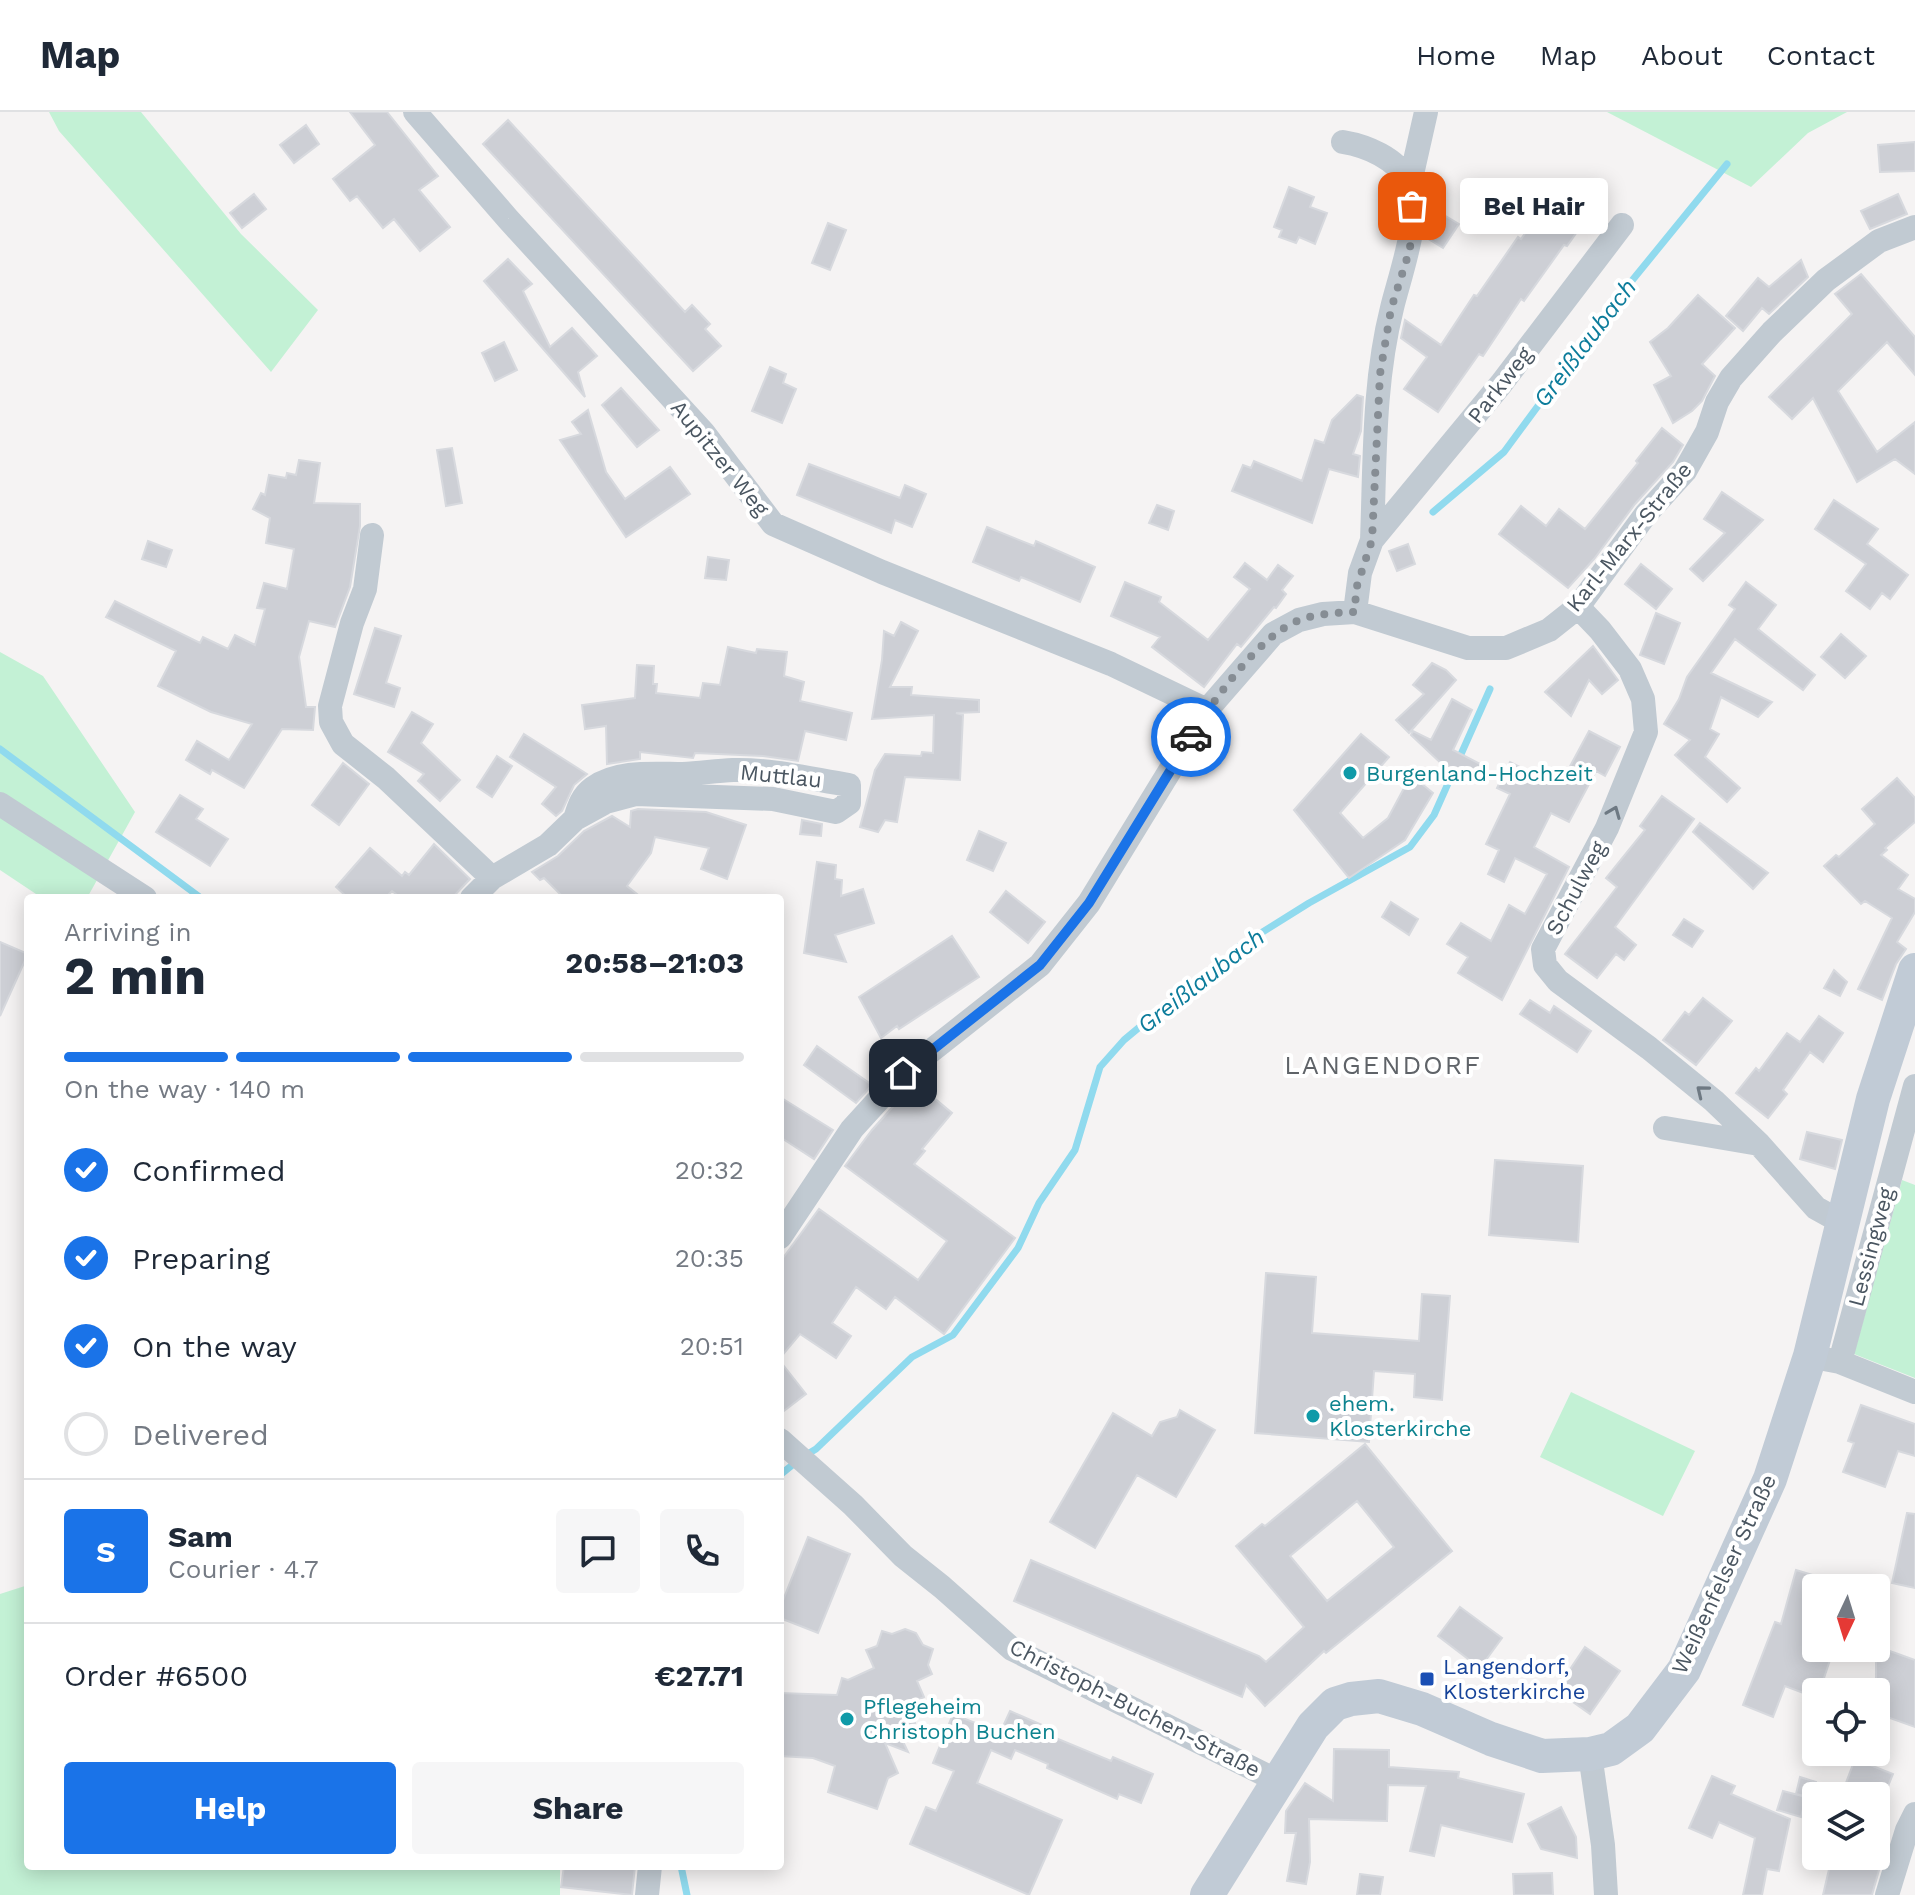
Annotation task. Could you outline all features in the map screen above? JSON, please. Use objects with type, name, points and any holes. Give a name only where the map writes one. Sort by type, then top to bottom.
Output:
[{"type":"street","name":"Aupitzer Weg","points":[[415,112],[508,219],[703,432],[773,524],[882,572],[1111,664],[1207,710]]},
{"type":"street","name":"Parkweg","points":[[1355,612],[1356,589],[1372,540],[1380,374],[1391,309],[1410,249],[1410,183],[1426,112]]},
{"type":"street","points":[[1343,142],[1366,146],[1391,163],[1410,183]]},
{"type":"street","name":"Parkweg","points":[[1372,540],[1501,384],[1622,225]]},
{"type":"street","name":"Karl-Marx-Straße","points":[[784,1231],[852,1129],[903,1073],[1040,965],[1089,903],[1207,710],[1273,634],[1299,620],[1323,614],[1355,612],[1468,648],[1506,648],[1549,630],[1578,607],[1646,514],[1685,471],[1707,432],[1717,402],[1741,367],[1826,280],[1879,241],[1915,227]]},
{"type":"street","points":[[372,535],[365,589],[352,623],[330,706],[331,722],[343,744],[386,778],[492,878]]},
{"type":"street","name":"Schulweg","points":[[1578,607],[1630,669],[1643,699],[1646,732],[1607,828],[1543,949],[1545,965],[1558,981],[1714,1101],[1759,1144],[1816,1208],[1843,1223]]},
{"type":"street","name":"Muttlau","points":[[476,894],[492,878],[548,845],[575,819],[606,802],[636,794],[773,799],[836,812],[849,803],[851,793],[849,785],[767,772],[733,770],[647,774],[614,779],[591,789],[581,800],[575,819]]},
{"type":"street","points":[[0,804],[139,894]]},
{"type":"street","name":"Weißenfelser Straße","points":[[1207,1895],[1313,1726],[1335,1704],[1379,1696],[1422,1709],[1491,1739],[1542,1756],[1590,1754],[1611,1749],[1640,1728],[1684,1670],[1825,1359],[1843,1223],[1873,1099],[1915,970]]},
{"type":"street","name":"Lessingweg","points":[[1825,1359],[1915,1086]]},
{"type":"street","points":[[1665,1128],[1759,1144]]},
{"type":"street","points":[[1825,1359],[1915,1392]]},
{"type":"street","name":"Christoph-Buchen-Straße","points":[[784,1443],[866,1517],[903,1556],[1012,1649],[1278,1781]]},
{"type":"street","points":[[1590,1754],[1606,1895]]},
{"type":"street","points":[[1887,1895],[1915,1814]]},
{"type":"street","points":[[647,1895],[650,1870]]},
{"type":"green space","points":[[49,112],[141,112],[241,234],[318,310],[271,372],[59,131]]},
{"type":"green space","points":[[1607,112],[1847,112],[1808,133],[1751,187]]},
{"type":"green space","points":[[0,652],[43,676],[135,812],[89,894],[36,894],[0,870]]},
{"type":"green space","points":[[1902,1180],[1915,1185],[1915,1378],[1854,1354]]},
{"type":"green space","points":[[1571,1392],[1695,1451],[1663,1516],[1540,1457]]},
{"type":"green space","points":[[24,1586],[24,1870],[560,1870],[560,1895],[0,1895],[0,1594]]},
{"type":"building","points":[[350,112],[387,112],[438,176],[419,190],[450,227],[420,251],[394,219],[383,228],[357,196],[350,201],[333,179],[375,145]]},
{"type":"building","points":[[508,120],[685,312],[692,305],[710,324],[705,329],[721,346],[693,371],[483,144]]},
{"type":"building","points":[[306,125],[319,144],[294,163],[280,145]]},
{"type":"building","points":[[1915,142],[1915,171],[1880,172],[1878,145]]},
{"type":"building","points":[[1560,183],[1594,206],[1575,225],[1579,229],[1567,246],[1564,245],[1524,301],[1521,299],[1483,356],[1479,354],[1438,412],[1404,389],[1427,357],[1401,338],[1405,320],[1441,345],[1474,295],[1477,296],[1518,237],[1521,239]]},
{"type":"building","points":[[1289,187],[1314,197],[1310,207],[1327,213],[1315,244],[1299,237],[1296,243],[1279,237],[1282,230],[1274,227]]},
{"type":"building","points":[[254,194],[266,209],[242,228],[230,213]]},
{"type":"building","points":[[1898,194],[1907,214],[1870,229],[1861,211]]},
{"type":"building","points":[[1439,212],[1459,224],[1443,248],[1425,237]]},
{"type":"building","points":[[828,223],[846,230],[830,270],[812,263]]},
{"type":"building","points":[[508,259],[532,284],[523,291],[550,347],[572,328],[597,356],[578,372],[585,397],[484,281]]},
{"type":"building","points":[[1801,260],[1808,277],[1769,314],[1762,308],[1743,331],[1726,316],[1758,278],[1769,287]]},
{"type":"building","points":[[1861,274],[1915,337],[1915,375],[1887,342],[1838,391],[1877,452],[1915,422],[1915,474],[1895,459],[1857,482],[1813,398],[1792,419],[1769,397],[1852,314],[1835,294]]},
{"type":"building","points":[[1698,295],[1735,328],[1702,364],[1715,376],[1702,401],[1673,423],[1654,385],[1671,376],[1650,342],[1668,328]]},
{"type":"building","points":[[504,342],[517,370],[495,381],[482,353]]},
{"type":"building","points":[[770,367],[786,374],[783,383],[796,389],[782,423],[752,411]]},
{"type":"building","points":[[621,388],[659,430],[637,447],[602,405]]},
{"type":"building","points":[[1357,395],[1363,397],[1361,431],[1353,454],[1360,456],[1358,477],[1329,469],[1312,523],[1232,491],[1243,465],[1251,468],[1254,461],[1302,481],[1315,440],[1324,443],[1332,420]]},
{"type":"building","points":[[588,410],[606,472],[625,499],[670,467],[690,494],[626,537],[560,440],[581,434],[572,422]]},
{"type":"building","points":[[1662,428],[1683,445],[1673,462],[1568,588],[1499,534],[1521,506],[1546,526],[1559,509],[1585,529]]},
{"type":"building","points":[[452,448],[462,503],[446,506],[437,450]]},
{"type":"building","points":[[299,460],[320,463],[314,503],[360,504],[360,526],[350,587],[335,627],[309,621],[299,657],[306,707],[315,707],[313,730],[282,729],[244,788],[186,760],[197,741],[229,760],[252,724],[211,712],[158,686],[176,651],[106,617],[115,601],[200,643],[203,637],[228,649],[235,635],[255,645],[265,609],[257,608],[264,583],[287,589],[294,549],[266,543],[270,518],[253,509],[261,493],[265,495],[269,475],[286,478],[287,473],[296,475]]},
{"type":"building","points":[[809,464],[900,498],[905,485],[926,494],[912,527],[895,520],[891,533],[797,495]]},
{"type":"building","points":[[1722,492],[1763,520],[1703,581],[1690,569],[1725,533],[1704,519]]},
{"type":"building","points":[[1834,500],[1878,529],[1867,544],[1908,575],[1890,599],[1882,593],[1870,609],[1846,591],[1866,564],[1815,529]]},
{"type":"building","points":[[1157,505],[1174,511],[1168,530],[1149,523]]},
{"type":"building","points":[[987,527],[1034,546],[1036,541],[1095,567],[1080,602],[1021,577],[1019,581],[973,562]]},
{"type":"building","points":[[148,541],[172,550],[166,567],[142,559]]},
{"type":"building","points":[[1408,544],[1415,564],[1397,571],[1389,551]]},
{"type":"building","points":[[708,557],[729,560],[726,580],[705,578]]},
{"type":"building","points":[[1245,563],[1267,580],[1278,565],[1293,576],[1282,590],[1286,594],[1276,608],[1241,647],[1237,644],[1204,687],[1152,647],[1160,637],[1111,616],[1125,582],[1161,597],[1159,602],[1208,640],[1250,589],[1234,577]]},
{"type":"building","points":[[1641,564],[1672,589],[1656,609],[1625,584]]},
{"type":"building","points":[[1746,582],[1776,605],[1758,629],[1815,675],[1803,690],[1735,639],[1711,673],[1772,702],[1758,717],[1721,697],[1710,729],[1719,734],[1705,757],[1740,788],[1727,802],[1675,755],[1690,740],[1664,724],[1679,699],[1687,677],[1735,609],[1729,605]]},
{"type":"building","points":[[1656,613],[1680,623],[1664,664],[1640,655]]},
{"type":"building","points":[[901,622],[918,631],[890,687],[912,687],[911,695],[979,700],[979,712],[956,713],[963,715],[960,780],[905,777],[897,822],[885,820],[878,832],[860,827],[875,770],[885,754],[921,756],[922,752],[933,753],[934,715],[872,719],[884,631],[894,636]]},
{"type":"building","points":[[375,628],[401,636],[386,683],[400,688],[394,707],[354,694]]},
{"type":"building","points":[[1841,634],[1866,656],[1845,678],[1821,657]]},
{"type":"building","points":[[1593,646],[1618,680],[1602,694],[1589,680],[1571,716],[1545,692]]},
{"type":"building","points":[[728,647],[756,653],[757,649],[787,652],[784,676],[804,682],[800,701],[852,713],[846,740],[805,731],[798,761],[763,756],[695,753],[693,758],[640,752],[640,759],[607,764],[606,726],[585,729],[582,705],[635,698],[637,665],[654,666],[656,693],[700,698],[703,683],[720,685]]},
{"type":"building","points":[[1432,663],[1456,680],[1409,733],[1396,720],[1424,694],[1413,685]]},
{"type":"building","points":[[1452,699],[1472,710],[1453,750],[1484,766],[1476,781],[1445,767],[1411,735],[1413,731],[1431,740]]},
{"type":"building","points":[[412,712],[433,724],[421,743],[460,780],[440,801],[418,781],[424,774],[388,752]]},
{"type":"building","points":[[1589,731],[1620,747],[1605,776],[1596,771],[1569,822],[1551,813],[1534,847],[1569,867],[1502,1000],[1458,973],[1468,957],[1447,944],[1461,923],[1491,941],[1509,905],[1525,914],[1547,874],[1515,858],[1504,882],[1488,874],[1499,850],[1486,844],[1510,794],[1497,788],[1510,762],[1550,782],[1552,778],[1561,783]]},
{"type":"building","points":[[524,734],[587,774],[574,785],[562,811],[556,816],[542,804],[556,787],[510,757]]},
{"type":"building","points":[[1361,734],[1389,757],[1340,813],[1363,838],[1388,818],[1411,775],[1433,793],[1405,840],[1349,878],[1294,810]]},
{"type":"building","points":[[497,756],[512,766],[492,797],[477,787]]},
{"type":"building","points":[[343,763],[369,784],[339,825],[312,805]]},
{"type":"building","points":[[1897,778],[1915,798],[1915,822],[1881,855],[1908,875],[1898,889],[1915,899],[1915,912],[1897,942],[1906,949],[1896,964],[1882,1000],[1858,989],[1892,918],[1865,901],[1861,904],[1824,866],[1836,855],[1839,857],[1875,824],[1862,809]]},
{"type":"building","points":[[180,795],[203,809],[196,819],[228,839],[210,866],[156,832]]},
{"type":"building","points":[[1662,796],[1694,819],[1615,927],[1636,945],[1624,960],[1616,954],[1597,978],[1565,954],[1617,887],[1606,878],[1645,830],[1640,826]]},
{"type":"building","points":[[631,811],[706,812],[746,825],[727,879],[701,869],[709,848],[655,837],[651,853],[627,886],[637,894],[560,894],[544,878],[540,880],[532,872],[558,856],[584,831],[612,816],[630,827]]},
{"type":"building","points":[[802,820],[822,824],[821,836],[800,834]]},
{"type":"building","points":[[1700,823],[1768,873],[1753,889],[1693,832]]},
{"type":"building","points":[[979,831],[1006,843],[993,871],[967,860]]},
{"type":"building","points":[[434,844],[470,879],[456,894],[396,894],[392,891],[389,894],[344,894],[336,887],[370,848],[402,876],[405,872],[409,875]]},
{"type":"building","points":[[817,862],[836,865],[835,879],[842,880],[841,896],[863,889],[874,923],[835,935],[846,962],[804,953]]},
{"type":"building","points":[[1006,891],[1045,922],[1028,943],[990,912]]},
{"type":"building","points":[[1391,902],[1418,919],[1409,935],[1382,917]]},
{"type":"building","points":[[1684,919],[1703,931],[1692,947],[1673,935]]},
{"type":"building","points":[[952,936],[979,977],[881,1038],[859,997]]},
{"type":"building","points":[[0,942],[24,952],[24,963],[0,1016]]},
{"type":"building","points":[[1834,970],[1847,982],[1840,996],[1824,988]]},
{"type":"building","points":[[1703,998],[1732,1021],[1696,1065],[1663,1040],[1685,1012],[1689,1015]]},
{"type":"building","points":[[1530,1000],[1550,1013],[1554,1006],[1591,1031],[1577,1052],[1520,1014]]},
{"type":"building","points":[[1819,1016],[1843,1033],[1823,1062],[1810,1052],[1783,1090],[1787,1094],[1768,1118],[1736,1093],[1756,1068],[1759,1071],[1787,1033],[1800,1042]]},
{"type":"building","points":[[817,1046],[872,1085],[856,1103],[804,1065]]},
{"type":"building","points":[[915,1082],[952,1113],[922,1149],[925,1151],[914,1164],[1015,1238],[944,1334],[895,1297],[886,1309],[856,1287],[832,1323],[851,1336],[836,1358],[800,1334],[784,1353],[784,1257],[819,1209],[918,1280],[947,1241],[845,1166]]},
{"type":"building","points":[[784,1099],[833,1130],[814,1159],[784,1140]]},
{"type":"building","points":[[1807,1132],[1842,1140],[1835,1169],[1800,1159]]},
{"type":"building","points":[[1495,1160],[1583,1166],[1578,1242],[1489,1235]]},
{"type":"building","points":[[1266,1273],[1316,1277],[1312,1333],[1419,1341],[1422,1294],[1450,1296],[1442,1400],[1414,1397],[1415,1374],[1374,1371],[1369,1442],[1255,1433]]},
{"type":"building","points":[[784,1366],[806,1394],[784,1411]]},
{"type":"building","points":[[1861,1405],[1915,1424],[1915,1456],[1898,1451],[1885,1487],[1843,1472],[1854,1443],[1848,1441]]},
{"type":"building","points":[[1180,1410],[1215,1430],[1176,1497],[1137,1475],[1095,1548],[1050,1522],[1113,1413],[1152,1436],[1160,1422],[1177,1417]]},
{"type":"building","points":[[1365,1444],[1452,1551],[1326,1653],[1324,1651],[1265,1706],[1246,1685],[1242,1697],[1014,1601],[1031,1560],[1259,1656],[1266,1662],[1304,1627],[1236,1546],[1262,1524],[1265,1526]],"holes":[[[1357,1501],[1394,1547],[1327,1601],[1290,1556]]]},
{"type":"building","points":[[1907,1513],[1915,1514],[1915,1588],[1892,1583]]},
{"type":"building","points":[[808,1537],[850,1554],[818,1633],[784,1620],[784,1598]]},
{"type":"building","points":[[1796,1570],[1809,1574],[1802,1574],[1802,1662],[1829,1662],[1824,1678],[1802,1678],[1802,1692],[1785,1686],[1773,1717],[1743,1705],[1775,1622],[1781,1624]]},
{"type":"building","points":[[1460,1607],[1502,1638],[1480,1668],[1438,1636]]},
{"type":"building","name":"Pflegeheim Christoph Buchen","points":[[905,1629],[916,1633],[923,1645],[933,1649],[928,1665],[932,1674],[917,1681],[924,1697],[907,1705],[915,1723],[898,1731],[908,1752],[885,1743],[898,1773],[888,1778],[877,1809],[828,1792],[835,1766],[813,1758],[784,1756],[784,1693],[837,1695],[842,1678],[848,1680],[874,1668],[866,1650],[877,1646],[882,1631],[892,1634]]},
{"type":"building","points":[[1585,1647],[1620,1671],[1590,1714],[1556,1690]]},
{"type":"building","points":[[1890,1651],[1915,1660],[1915,1727],[1890,1718],[1890,1678],[1876,1678],[1876,1662],[1890,1662]]},
{"type":"building","points":[[1010,1711],[1049,1728],[1046,1734],[1111,1761],[1113,1757],[1153,1774],[1141,1803],[1119,1794],[1117,1799],[1015,1750],[1011,1759],[991,1750],[977,1783],[1062,1820],[1029,1895],[910,1844],[926,1807],[936,1811],[954,1771],[933,1763],[953,1714],[1000,1733]]},
{"type":"building","points":[[1334,1749],[1389,1750],[1389,1767],[1459,1772],[1458,1778],[1524,1794],[1512,1842],[1441,1825],[1434,1856],[1410,1851],[1426,1786],[1388,1785],[1387,1821],[1309,1819],[1310,1862],[1306,1884],[1287,1881],[1296,1833],[1285,1833],[1286,1811],[1305,1783],[1333,1801]]},
{"type":"building","points":[[1852,1766],[1873,1766],[1893,1774],[1890,1782],[1846,1782]]},
{"type":"building","points":[[1712,1776],[1735,1786],[1731,1794],[1790,1819],[1779,1871],[1767,1869],[1762,1895],[1743,1895],[1755,1838],[1719,1822],[1712,1838],[1689,1828]]},
{"type":"building","points":[[1800,1777],[1816,1782],[1802,1782],[1802,1796],[1796,1794]]},
{"type":"building","points":[[1783,1791],[1802,1796],[1801,1817],[1777,1810]]},
{"type":"building","points":[[1561,1807],[1576,1837],[1577,1858],[1541,1849],[1528,1824]]},
{"type":"building","points":[[563,1870],[635,1870],[632,1895],[561,1887]]},
{"type":"building","points":[[1829,1870],[1879,1870],[1872,1895],[1823,1895]]},
{"type":"building","points":[[1552,1873],[1553,1895],[1514,1895],[1513,1874]]},
{"type":"building","points":[[1360,1874],[1383,1877],[1380,1895],[1357,1895]]},
{"type":"waterway","name":"Greißlaubach","points":[[1433,512],[1504,452],[1617,299],[1727,164]]},
{"type":"waterway","name":"Greißlaubach","points":[[806,1455],[912,1357],[953,1335],[1018,1248],[1039,1203],[1075,1150],[1100,1067],[1124,1040],[1154,1015],[1206,985],[1237,948],[1309,903],[1410,847],[1434,815],[1490,689]]},
{"type":"waterway","points":[[0,749],[196,894]]},
{"type":"waterway","name":"Greißlaubach","points":[[784,1472],[796,1462]]},
{"type":"waterway","name":"Greißlaubach","points":[[682,1870],[687,1895]]},
{"type":"way so far","points":[[1191,737],[1207,710],[1273,634],[1299,620],[1323,614],[1355,612],[1356,589],[1372,540],[1380,374],[1391,309],[1410,249],[1412,206]]},
{"type":"place","name":"Bel Hair","points":[[1412,206]]},
{"type":"place","name":"Burgenland-Hochzeit","points":[[1350,773]]},
{"type":"place","name":"ehem. Klosterkirche","points":[[1313,1416]]},
{"type":"place","name":"Langendorf, Klosterkirche","points":[[1427,1679]]},
{"type":"place","name":"Pflegeheim Christoph Buchen","points":[[847,1719]]},
{"type":"district","name":"LANGENDORF","points":[[1383,1065]]},
{"type":"route","points":[[903,1073],[1040,965],[1089,903],[1191,737]]}]
